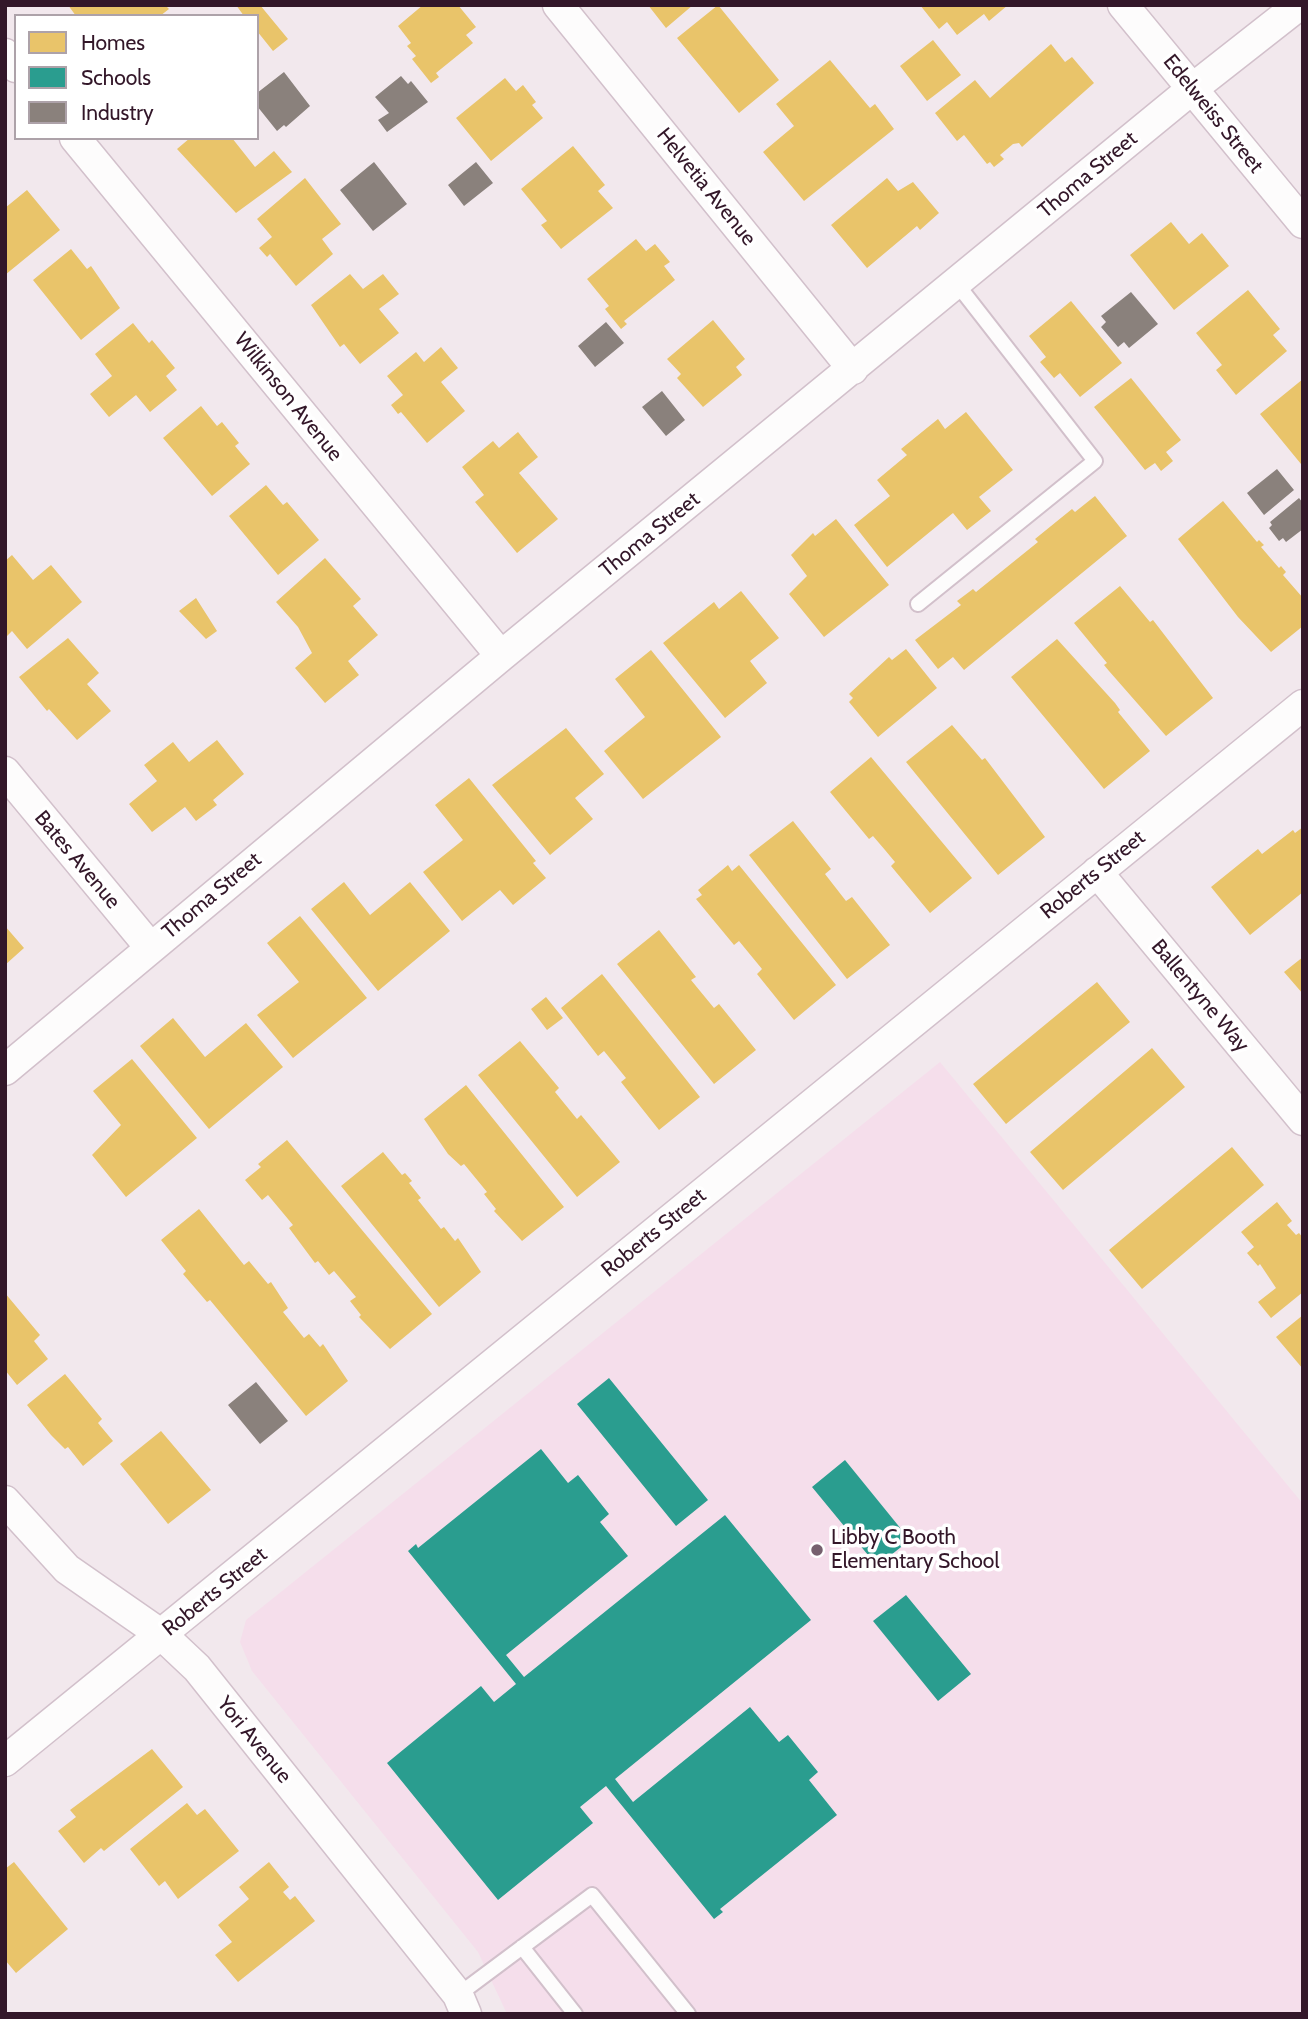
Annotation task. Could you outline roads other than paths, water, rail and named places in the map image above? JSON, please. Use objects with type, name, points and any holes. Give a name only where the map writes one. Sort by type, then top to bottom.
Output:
[{"type":"street","name":"Helvetia Avenue","points":[[558,5],[853,369]]},
{"type":"street","name":"Edelweiss Street","points":[[1123,5],[1303,223]]},
{"type":"street","name":"Thoma Street","points":[[5,1070],[501,656],[1192,89],[1299,5]]},
{"type":"street","name":"Wilkinson Avenue","points":[[77,140],[501,656]]},
{"type":"street","name":"Roberts Street","points":[[5,1761],[1303,705]]},
{"type":"street","name":"Bates Avenue","points":[[5,772],[150,947]]},
{"type":"street","name":"Ballentyne Way","points":[[1097,872],[1303,1120]]},
{"type":"street","name":"Yori Avenue","points":[[5,1501],[67,1569],[162,1635],[197,1668],[462,2004]]},
{"type":"lane","points":[[918,604],[1095,461],[957,284]]},
{"type":"lane","points":[[462,2004],[522,1947],[592,1895],[688,2014]]},
{"type":"lane","points":[[522,1947],[575,2014]]},
{"type":"place","name":"Libby C Booth Elementary School","points":[[817,1550]]}]
